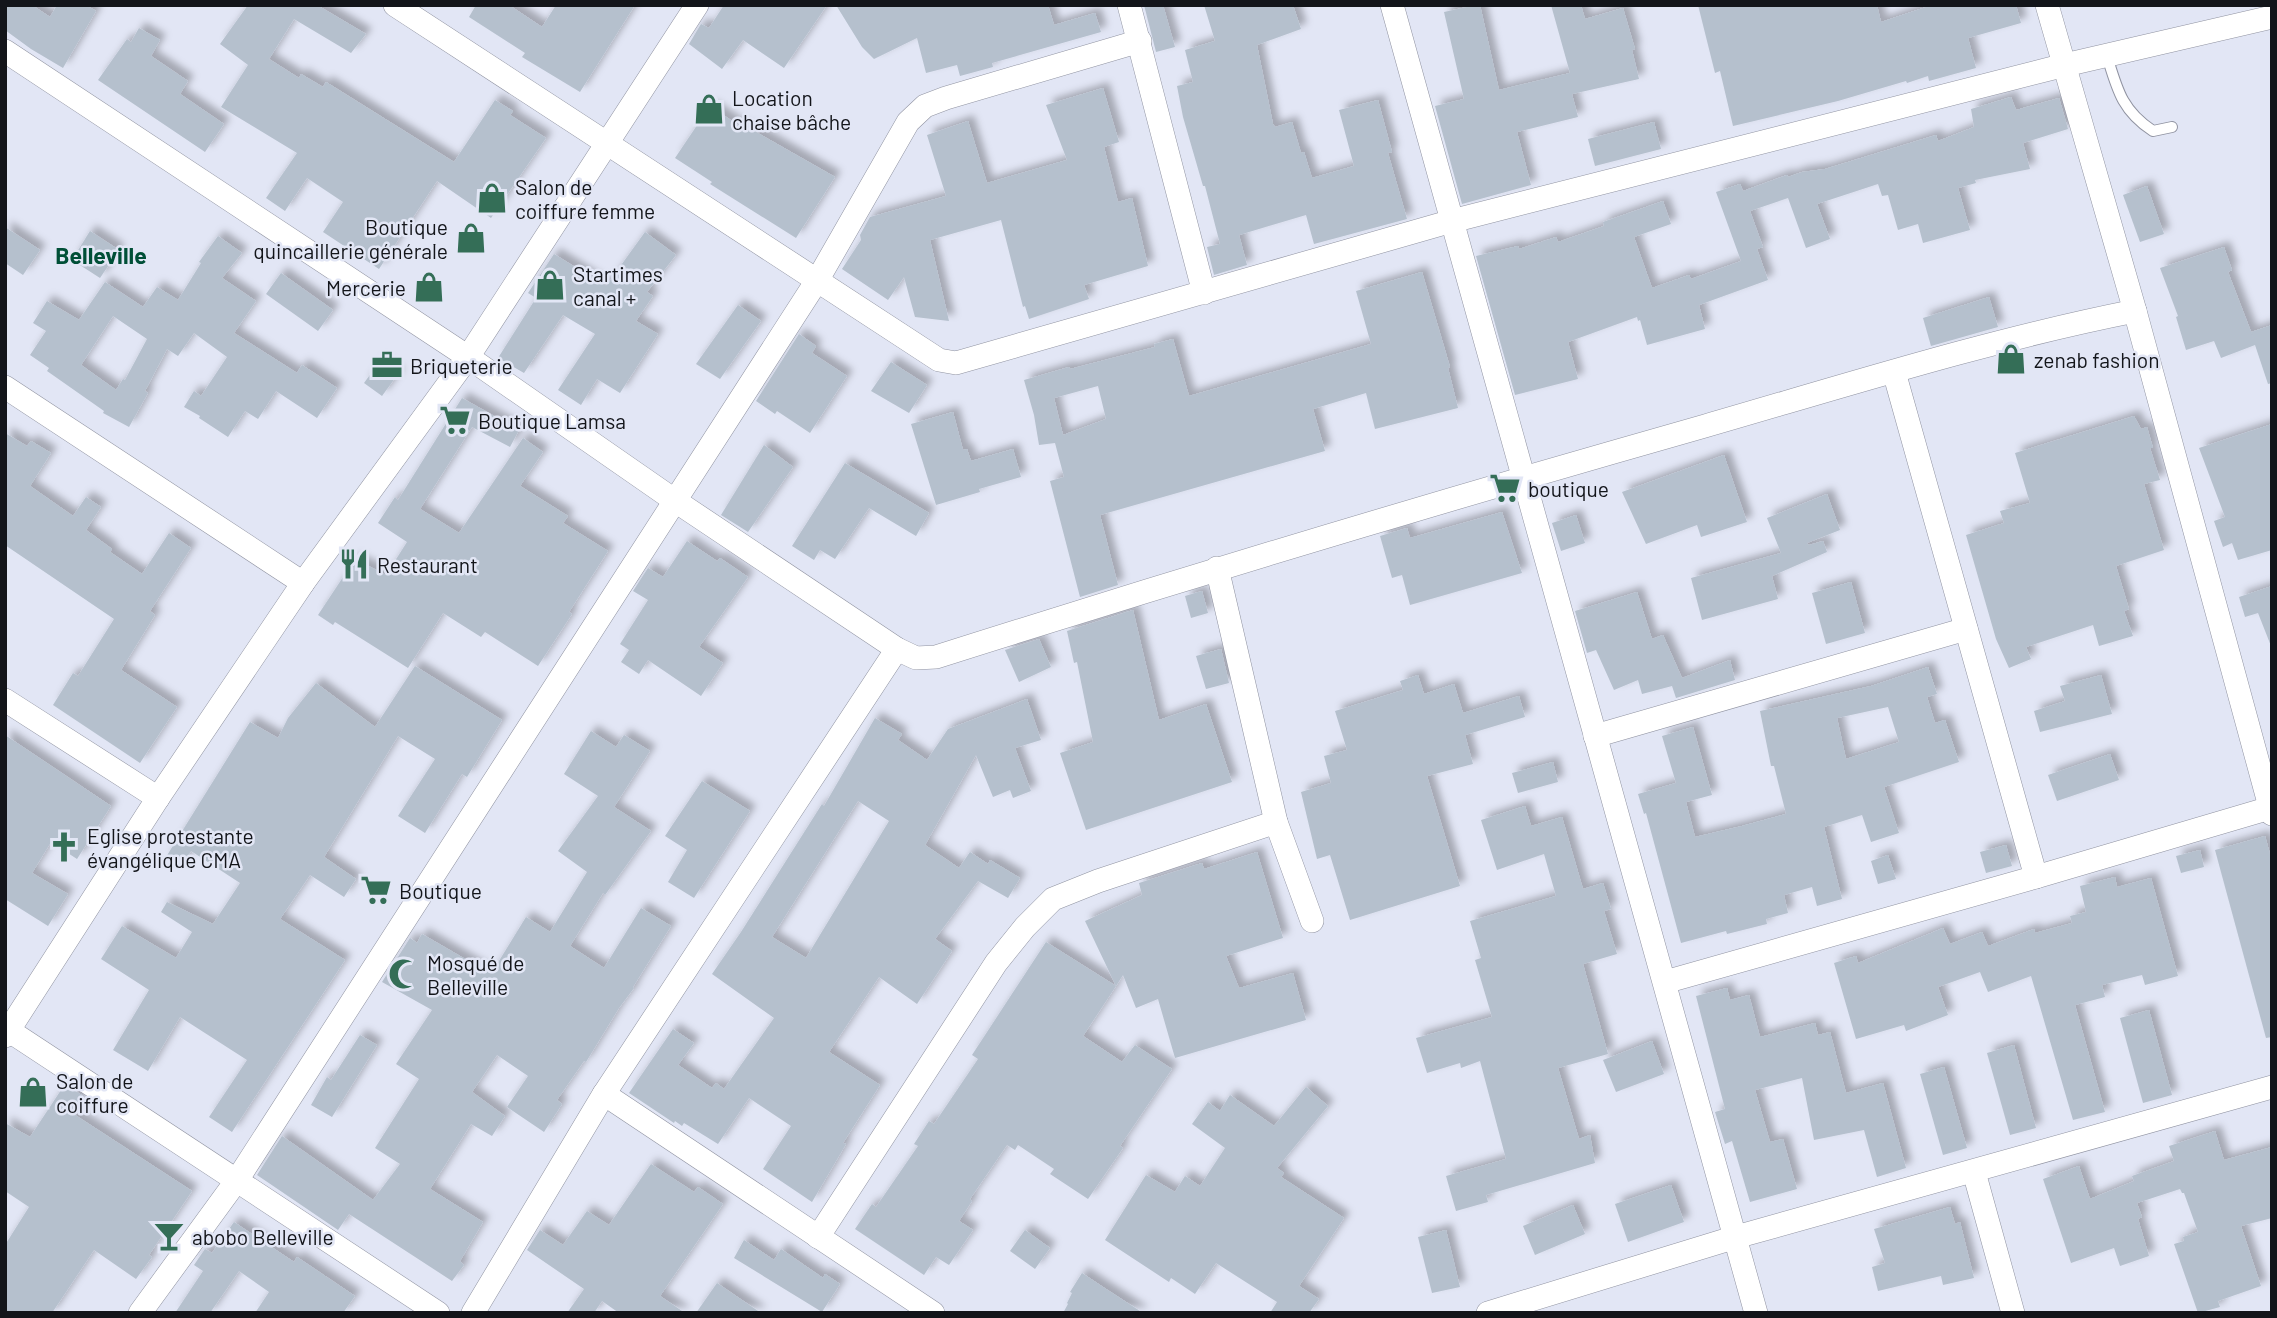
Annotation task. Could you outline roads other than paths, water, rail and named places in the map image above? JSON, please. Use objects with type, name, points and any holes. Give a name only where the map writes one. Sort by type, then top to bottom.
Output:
[{"type":"street","points":[[395,5],[939,360],[956,363],[1452,221],[2065,65],[2272,17]]},
{"type":"street","points":[[438,1313],[6,1031],[303,583],[468,357],[697,5]]},
{"type":"street","points":[[1129,5],[1203,293]]},
{"type":"street","points":[[1392,5],[1756,1313]]},
{"type":"street","points":[[1665,982],[2271,811],[2135,311],[2047,5]]},
{"type":"street","points":[[140,1313],[237,1180],[818,279],[908,122],[925,106],[1140,41]]},
{"type":"street","points":[[5,51],[468,357],[674,500],[897,649],[916,658],[936,657],[1217,568],[1894,372],[2068,324],[2135,311]]},
{"type":"street","points":[[1894,372],[2036,877]]},
{"type":"street","points":[[5,387],[303,583]]},
{"type":"street","points":[[1217,568],[1276,822],[1312,921]]},
{"type":"street","points":[[1595,736],[1966,629]]},
{"type":"street","points":[[472,1313],[604,1094],[897,649]]},
{"type":"street","points":[[5,700],[158,798]]},
{"type":"street","points":[[818,1237],[996,963],[1025,927],[1053,899],[1098,881],[1276,822]]},
{"type":"street","points":[[1488,1313],[1736,1237],[2272,1087]]},
{"type":"street","points":[[604,1094],[933,1313]]},
{"type":"street","points":[[1974,1172],[2013,1313]]},
{"type":"lane","points":[[2107,55],[2121,99],[2137,121],[2153,131],[2172,127]]},
{"type":"place","name":"Location chaise bâche","points":[[709,109]]},
{"type":"place","name":"Salon de coiffure femme","points":[[492,198]]},
{"type":"place","name":"Boutique quincaillerie générale","points":[[471,238]]},
{"type":"place","name":"Startimes canal +","points":[[550,285]]},
{"type":"place","name":"Mercerie","points":[[429,287]]},
{"type":"place","name":"zenab fashion","points":[[2011,359]]},
{"type":"place","name":"Briqueterie","points":[[387,365]]},
{"type":"place","name":"Boutique Lamsa","points":[[455,420]]},
{"type":"place","name":"boutique","points":[[1505,488]]},
{"type":"place","name":"Restaurant","points":[[354,564]]},
{"type":"place","name":"Eglise protestante évangélique CMA","points":[[64,847]]},
{"type":"place","name":"Boutique","points":[[376,890]]},
{"type":"place","name":"Mosqué de Belleville","points":[[404,974]]},
{"type":"place","name":"Salon de coiffure","points":[[33,1092]]},
{"type":"place","name":"abobo Belleville","points":[[169,1236]]},
{"type":"district","name":"Belleville","points":[[101,255]]}]
